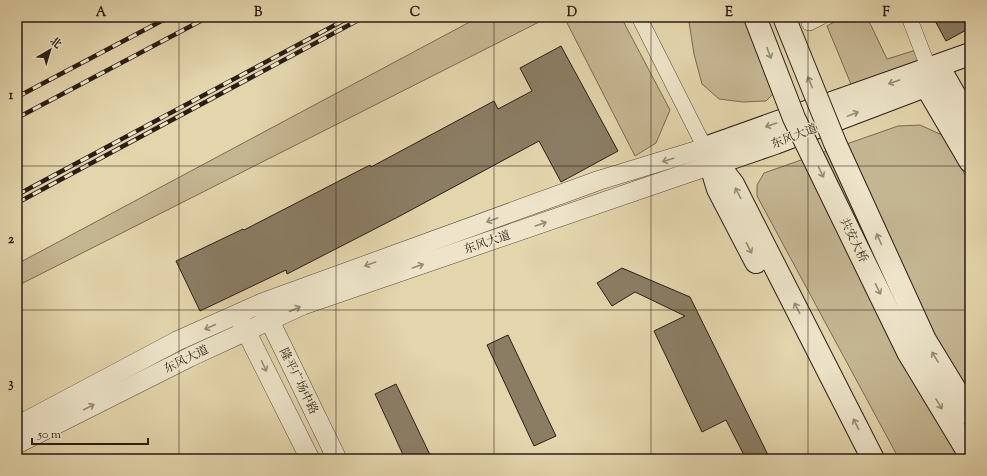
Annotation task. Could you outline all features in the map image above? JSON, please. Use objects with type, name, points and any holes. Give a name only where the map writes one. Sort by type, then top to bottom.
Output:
[{"type":"main road","name":"共安大桥","points":[[755,17],[794,118],[908,352],[970,455]]},
{"type":"main road","name":"共安大桥","points":[[784,17],[835,143],[925,340],[970,414]]},
{"type":"main road","points":[[711,159],[931,74],[970,54]]},
{"type":"main road","points":[[931,74],[970,69]]},
{"type":"main road","points":[[931,74],[970,122]]},
{"type":"main road","points":[[931,74],[970,161]]},
{"type":"main road","points":[[711,159],[718,189],[858,459]]},
{"type":"main road","points":[[711,159],[733,184],[873,459]]},
{"type":"street","points":[[639,17],[711,159]]},
{"type":"street","points":[[909,17],[931,74]]},
{"type":"street","name":"东风大道","points":[[17,426],[177,341],[262,303],[600,180],[711,159]]},
{"type":"street","name":"东风大道","points":[[17,444],[190,357],[304,305],[711,159]]},
{"type":"street","name":"隆平广场中路","points":[[262,303],[337,459]]},
{"type":"street","name":"隆平广场中路","points":[[238,314],[310,459]]},
{"type":"shaded area","points":[[479,17],[549,17],[17,286],[17,264]]},
{"type":"shaded area","points":[[564,17],[621,17],[670,110],[656,143],[635,156]]},
{"type":"shaded area","points":[[685,17],[744,17],[773,94],[766,101],[743,102],[719,99],[702,84],[694,54],[689,22]]},
{"type":"shaded area","points":[[843,17],[867,17],[887,59],[916,50],[921,63],[853,89],[827,26]]},
{"type":"shaded area","points":[[920,125],[942,135],[970,183],[970,433],[953,443],[963,459],[899,459],[757,196],[757,185],[764,173],[898,126]]},
{"type":"building","points":[[933,17],[970,17],[970,28],[946,41]]},
{"type":"building","points":[[561,46],[618,151],[561,182],[539,141],[398,217],[287,274],[286,270],[200,311],[176,261],[243,229],[244,230],[370,165],[371,167],[494,101],[498,109],[532,91],[520,68]]},
{"type":"building","points":[[622,268],[690,297],[770,459],[746,459],[726,420],[702,432],[654,331],[685,316],[635,292],[612,306],[597,283]]},
{"type":"building","points":[[508,335],[556,436],[534,446],[487,345]]},
{"type":"building","points":[[396,384],[432,459],[405,459],[375,394]]},
{"type":"railway","points":[[17,97],[169,17]]},
{"type":"railway","points":[[17,118],[208,17]]},
{"type":"railway","points":[[17,195],[350,17]]},
{"type":"railway","points":[[17,203],[364,17]]}]
